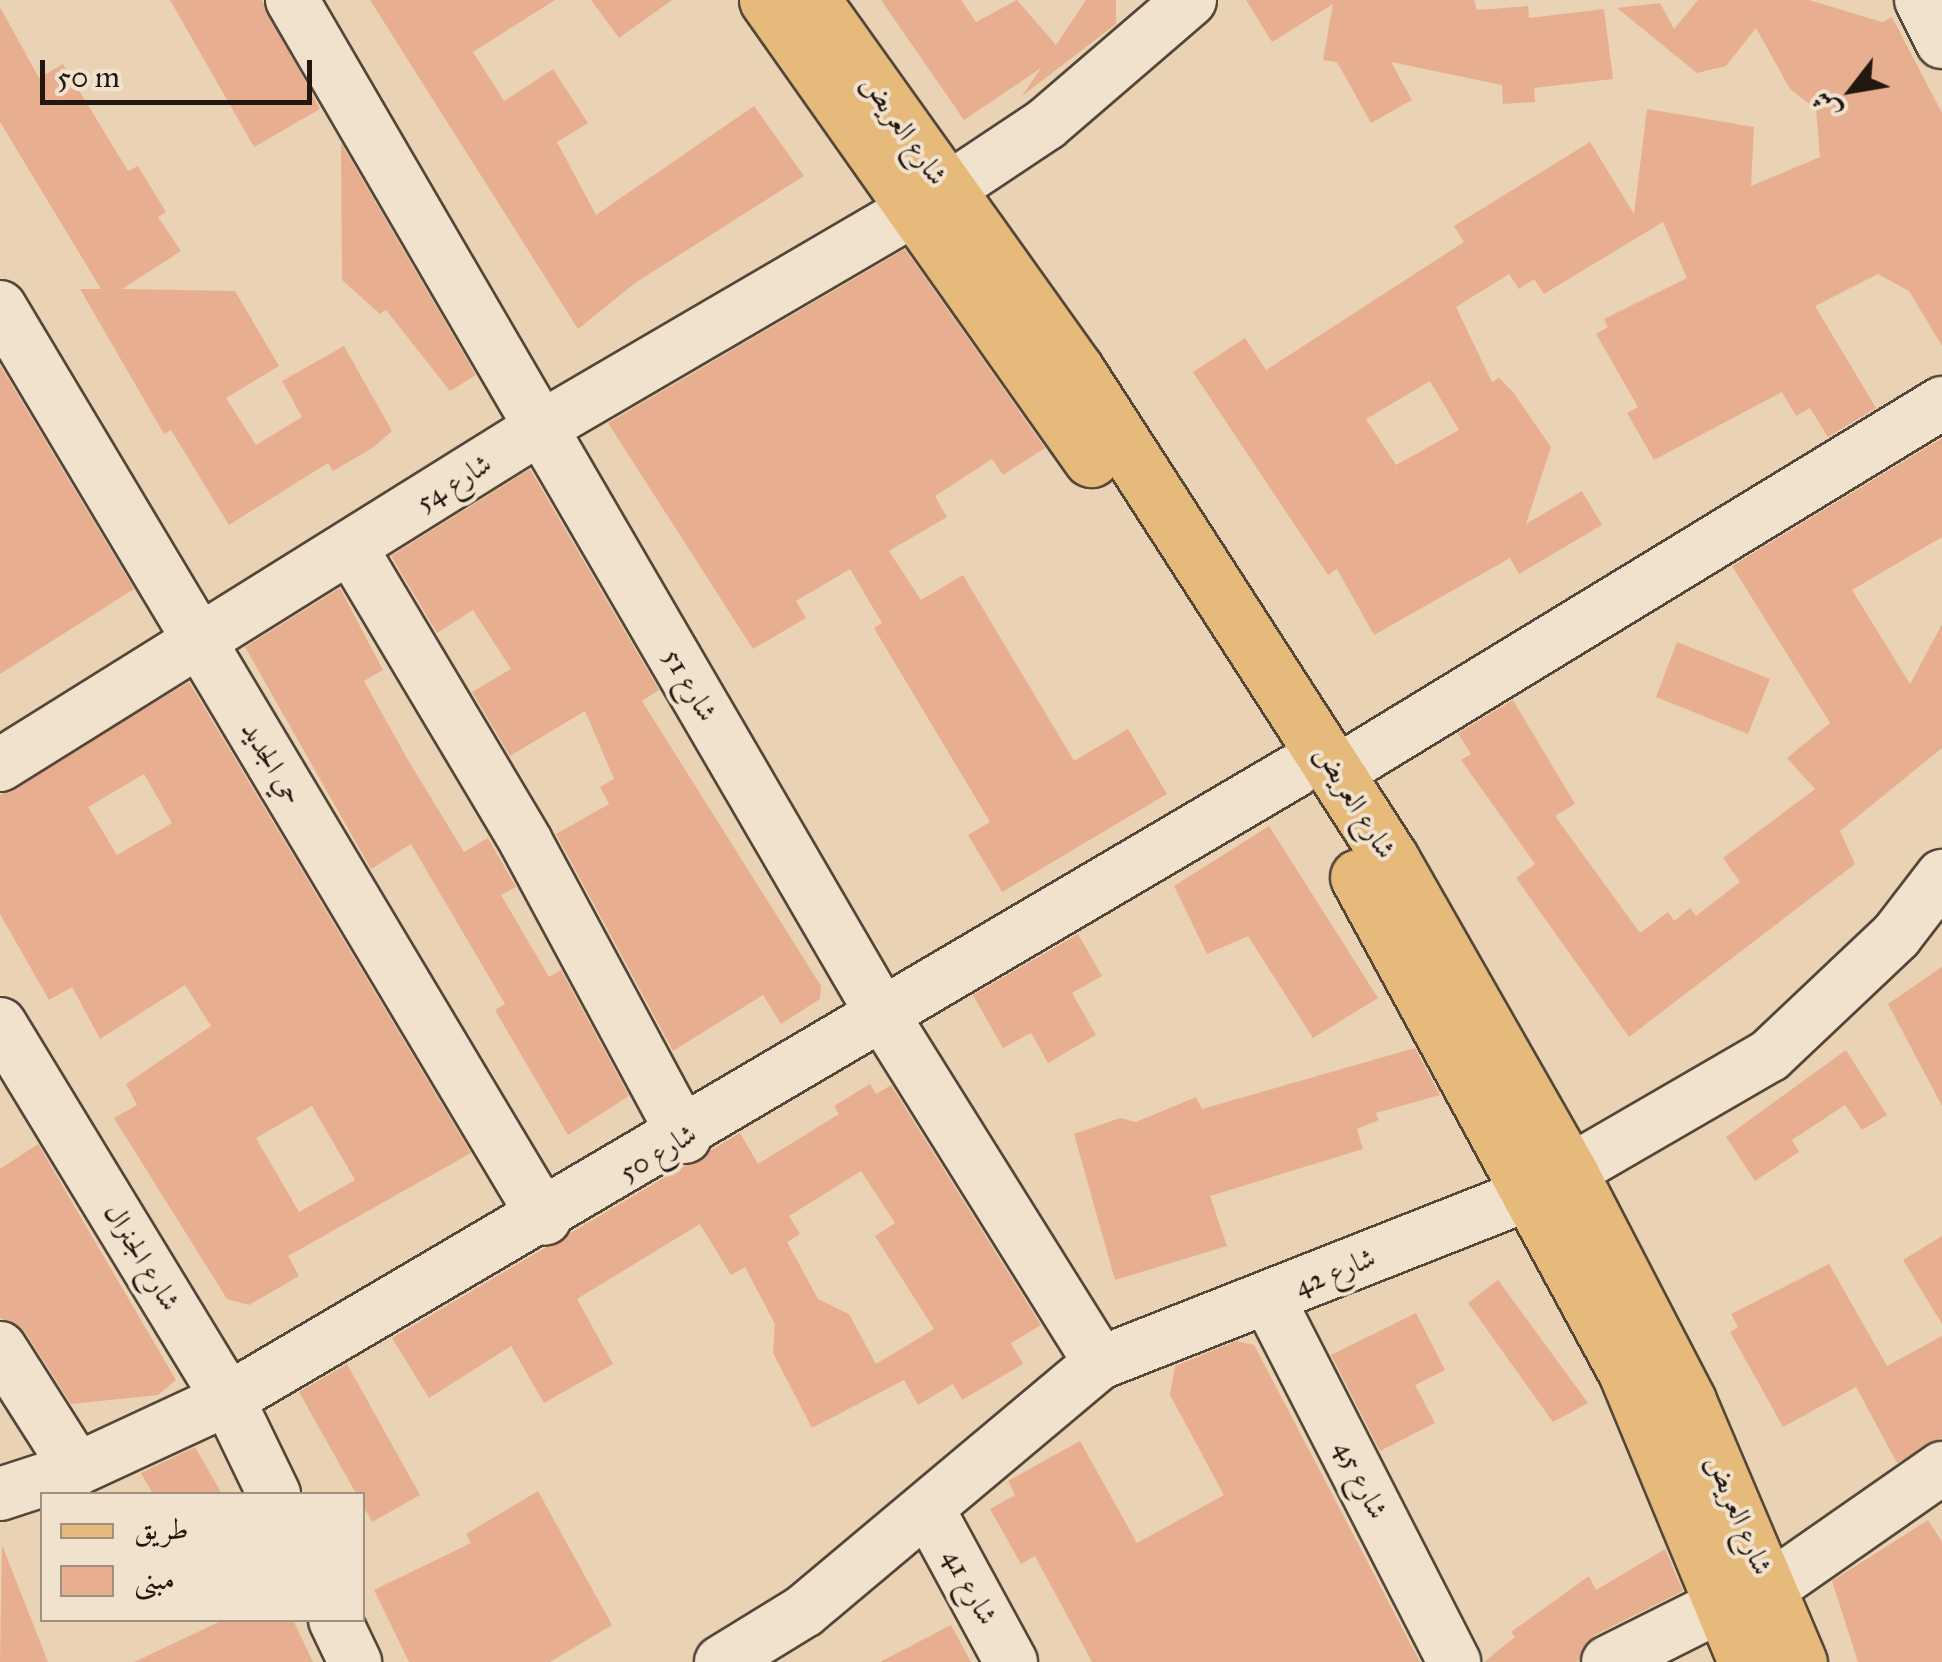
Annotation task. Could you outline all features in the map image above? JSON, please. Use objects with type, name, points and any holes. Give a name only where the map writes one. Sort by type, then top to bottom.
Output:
[{"type":"main road","name":"شارع العريض","points":[[767,0],[1137,460],[1552,1183],[1688,1400],[1748,1596],[1746,1662]]},
{"type":"main road","name":"شارع العريض","points":[[812,0],[930,200]]},
{"type":"main road","name":"شارع العريض","points":[[1748,1596],[1799,1662]]},
{"type":"street","name":"شارع 51","points":[[292,0],[884,1017],[1100,1363]]},
{"type":"street","name":"شارع 54","points":[[0,765],[540,428],[930,200],[1046,124],[1190,0]]},
{"type":"street","name":"حي الجديد","points":[[0,307],[545,1219]]},
{"type":"street","name":"شارع 50","points":[[0,1494],[77,1469],[228,1399],[1316,771],[1942,402]]},
{"type":"street","points":[[351,548],[526,842],[685,1137]]},
{"type":"street","name":"شارع 42","points":[[721,1662],[804,1611],[929,1512],[1100,1363],[1552,1183],[1769,1056],[1933,912]]},
{"type":"street","name":"شارع الجنرال","points":[[0,1024],[228,1399],[273,1492]]},
{"type":"street","name":"شارع 45","points":[[1268,1298],[1454,1662]]},
{"type":"street","points":[[0,1348],[77,1469]]},
{"type":"street","points":[[1608,1662],[1748,1596],[1942,1468]]},
{"type":"street","name":"شارع 41","points":[[929,1512],[1011,1662]]},
{"type":"street","points":[[336,1622],[355,1662]]},
{"type":"building","points":[[170,0],[262,0],[320,109],[254,147]]},
{"type":"building","points":[[370,0],[555,0],[473,52],[504,101],[553,69],[588,123],[557,142],[596,215],[754,106],[804,176],[635,283],[578,329]]},
{"type":"building","points":[[591,0],[672,0],[619,38]]},
{"type":"building","points":[[881,0],[961,0],[976,22],[1017,0],[1056,45],[1086,0],[1116,0],[1116,24],[1022,96],[1041,68],[964,120]]},
{"type":"building","points":[[1246,0],[1474,0],[1477,10],[1528,6],[1529,18],[1604,9],[1613,79],[1534,88],[1535,102],[1503,104],[1502,85],[1391,62],[1412,100],[1371,123],[1337,62],[1323,60],[1333,4],[1272,42]]},
{"type":"building","points":[[1698,0],[1809,0],[1882,22],[1892,17],[1942,113],[1942,346],[1909,291],[1878,274],[1815,306],[1876,408],[1828,437],[1810,408],[1796,416],[1782,392],[1654,460],[1627,413],[1638,407],[1596,334],[1608,327],[1604,319],[1687,278],[1663,222],[1544,294],[1534,279],[1519,289],[1509,274],[1456,307],[1492,382],[1499,378],[1513,392],[1551,447],[1526,524],[1582,491],[1602,525],[1519,574],[1510,558],[1374,635],[1337,569],[1328,575],[1193,372],[1245,338],[1266,370],[1464,242],[1454,226],[1590,142],[1634,214],[1647,109],[1754,127],[1751,186],[1820,157],[1816,109],[1790,89],[1756,28],[1726,66],[1697,73],[1617,8],[1660,3],[1674,29]],"holes":[[[1430,381],[1459,430],[1396,465],[1366,419]]]},
{"type":"building","points":[[0,7],[39,78],[63,64],[128,171],[138,166],[166,212],[158,217],[181,251],[122,289],[235,291],[279,366],[226,398],[256,445],[302,417],[282,381],[344,346],[392,431],[374,447],[333,471],[328,463],[229,525],[171,430],[164,434],[80,289],[101,289],[0,122]]},
{"type":"building","points":[[341,143],[476,375],[450,391],[386,310],[380,314],[342,280]]},
{"type":"building","points":[[905,249],[1045,448],[1003,475],[992,459],[935,496],[947,517],[889,551],[921,600],[963,575],[1074,761],[1128,729],[1167,794],[1002,892],[968,835],[990,822],[874,628],[882,623],[850,569],[796,601],[806,618],[753,649],[608,423]]},
{"type":"building","points":[[0,365],[134,589],[0,674]]},
{"type":"building","points":[[1942,438],[1942,537],[1852,590],[1910,684],[1942,624],[1942,748],[1840,831],[1855,864],[1629,1037],[1516,878],[1535,864],[1461,760],[1471,754],[1458,733],[1513,700],[1575,804],[1555,816],[1640,933],[1668,912],[1674,921],[1690,908],[1696,916],[1740,882],[1723,858],[1815,789],[1787,758],[1830,723],[1732,566]]},
{"type":"building","points":[[530,469],[659,690],[642,701],[821,986],[820,999],[781,1024],[763,995],[673,1051],[556,834],[609,804],[600,787],[614,779],[585,711],[510,756],[472,692],[511,669],[473,610],[437,633],[391,556]]},
{"type":"building","points":[[340,588],[383,670],[364,681],[408,760],[464,852],[488,838],[516,887],[501,895],[549,977],[561,970],[629,1096],[568,1135],[495,1010],[505,1004],[411,844],[371,869],[245,647]]},
{"type":"building","points":[[1677,642],[1770,679],[1748,734],[1656,697]]},
{"type":"building","points":[[189,682],[471,1153],[288,1256],[299,1276],[249,1305],[227,1299],[114,1118],[137,1105],[126,1084],[211,1026],[185,985],[100,1039],[72,987],[49,1000],[0,914],[0,795]],"holes":[[[144,774],[172,823],[117,855],[88,807]],[[312,1106],[355,1180],[299,1212],[256,1138]]]},
{"type":"building","points":[[1269,826],[1378,998],[1313,1038],[1248,936],[1207,954],[1174,886]]},
{"type":"building","points":[[1078,934],[1102,976],[1072,993],[1096,1035],[1048,1063],[1031,1033],[1003,1048],[973,995]]},
{"type":"building","points":[[1942,967],[1942,1106],[1888,1004]]},
{"type":"building","points":[[1415,1048],[1440,1095],[1376,1113],[1379,1120],[1357,1129],[1363,1149],[1210,1196],[1227,1246],[1115,1280],[1074,1134],[1120,1118],[1136,1122],[1196,1097],[1202,1109]]},
{"type":"building","points":[[1846,1050],[1887,1115],[1862,1130],[1845,1105],[1792,1140],[1799,1152],[1755,1181],[1726,1137]]},
{"type":"building","points":[[870,1084],[876,1094],[891,1085],[1041,1325],[1011,1343],[1023,1364],[962,1400],[953,1384],[918,1405],[904,1380],[812,1428],[773,1353],[775,1324],[745,1267],[731,1275],[700,1224],[577,1299],[613,1364],[544,1403],[511,1346],[429,1398],[392,1338],[740,1133],[758,1164],[839,1114],[834,1106]],"holes":[[[861,1171],[895,1223],[875,1236],[934,1329],[876,1364],[849,1314],[818,1299],[787,1242],[800,1234],[789,1216]]]},
{"type":"building","points":[[38,1144],[176,1380],[158,1395],[71,1404],[25,1332],[0,1318],[0,1169]]},
{"type":"building","points":[[1942,1236],[1942,1324],[1903,1260]]},
{"type":"building","points":[[1829,1264],[1887,1366],[1942,1336],[1942,1438],[1897,1463],[1856,1387],[1783,1427],[1730,1332],[1738,1327],[1731,1314]]},
{"type":"building","points":[[1498,1280],[1588,1403],[1553,1422],[1468,1303]]},
{"type":"building","points":[[1416,1313],[1445,1370],[1415,1385],[1435,1423],[1380,1451],[1331,1355]]},
{"type":"building","points":[[1236,1341],[1254,1345],[1420,1662],[1092,1662],[1035,1556],[1021,1564],[990,1509],[1015,1495],[1008,1481],[1080,1441],[1137,1543],[1224,1495],[1170,1395],[1175,1366]]},
{"type":"building","points":[[347,1364],[420,1495],[372,1522],[365,1510],[365,1492],[355,1492],[299,1392]]},
{"type":"building","points":[[195,1447],[221,1492],[152,1492],[141,1473]]},
{"type":"building","points":[[538,1491],[612,1625],[550,1662],[409,1662],[374,1590],[471,1543],[466,1534]]},
{"type":"building","points":[[1928,1520],[1942,1542],[1942,1662],[1858,1662],[1832,1581]]},
{"type":"building","points":[[2,1545],[48,1662],[0,1662]]},
{"type":"building","points":[[1665,1549],[1683,1591],[1595,1635],[1578,1662],[1484,1662],[1515,1637],[1511,1632],[1589,1576],[1596,1590]]},
{"type":"building","points":[[219,1622],[294,1622],[313,1662],[134,1662]]},
{"type":"building","points":[[951,1625],[971,1662],[880,1662]]}]
